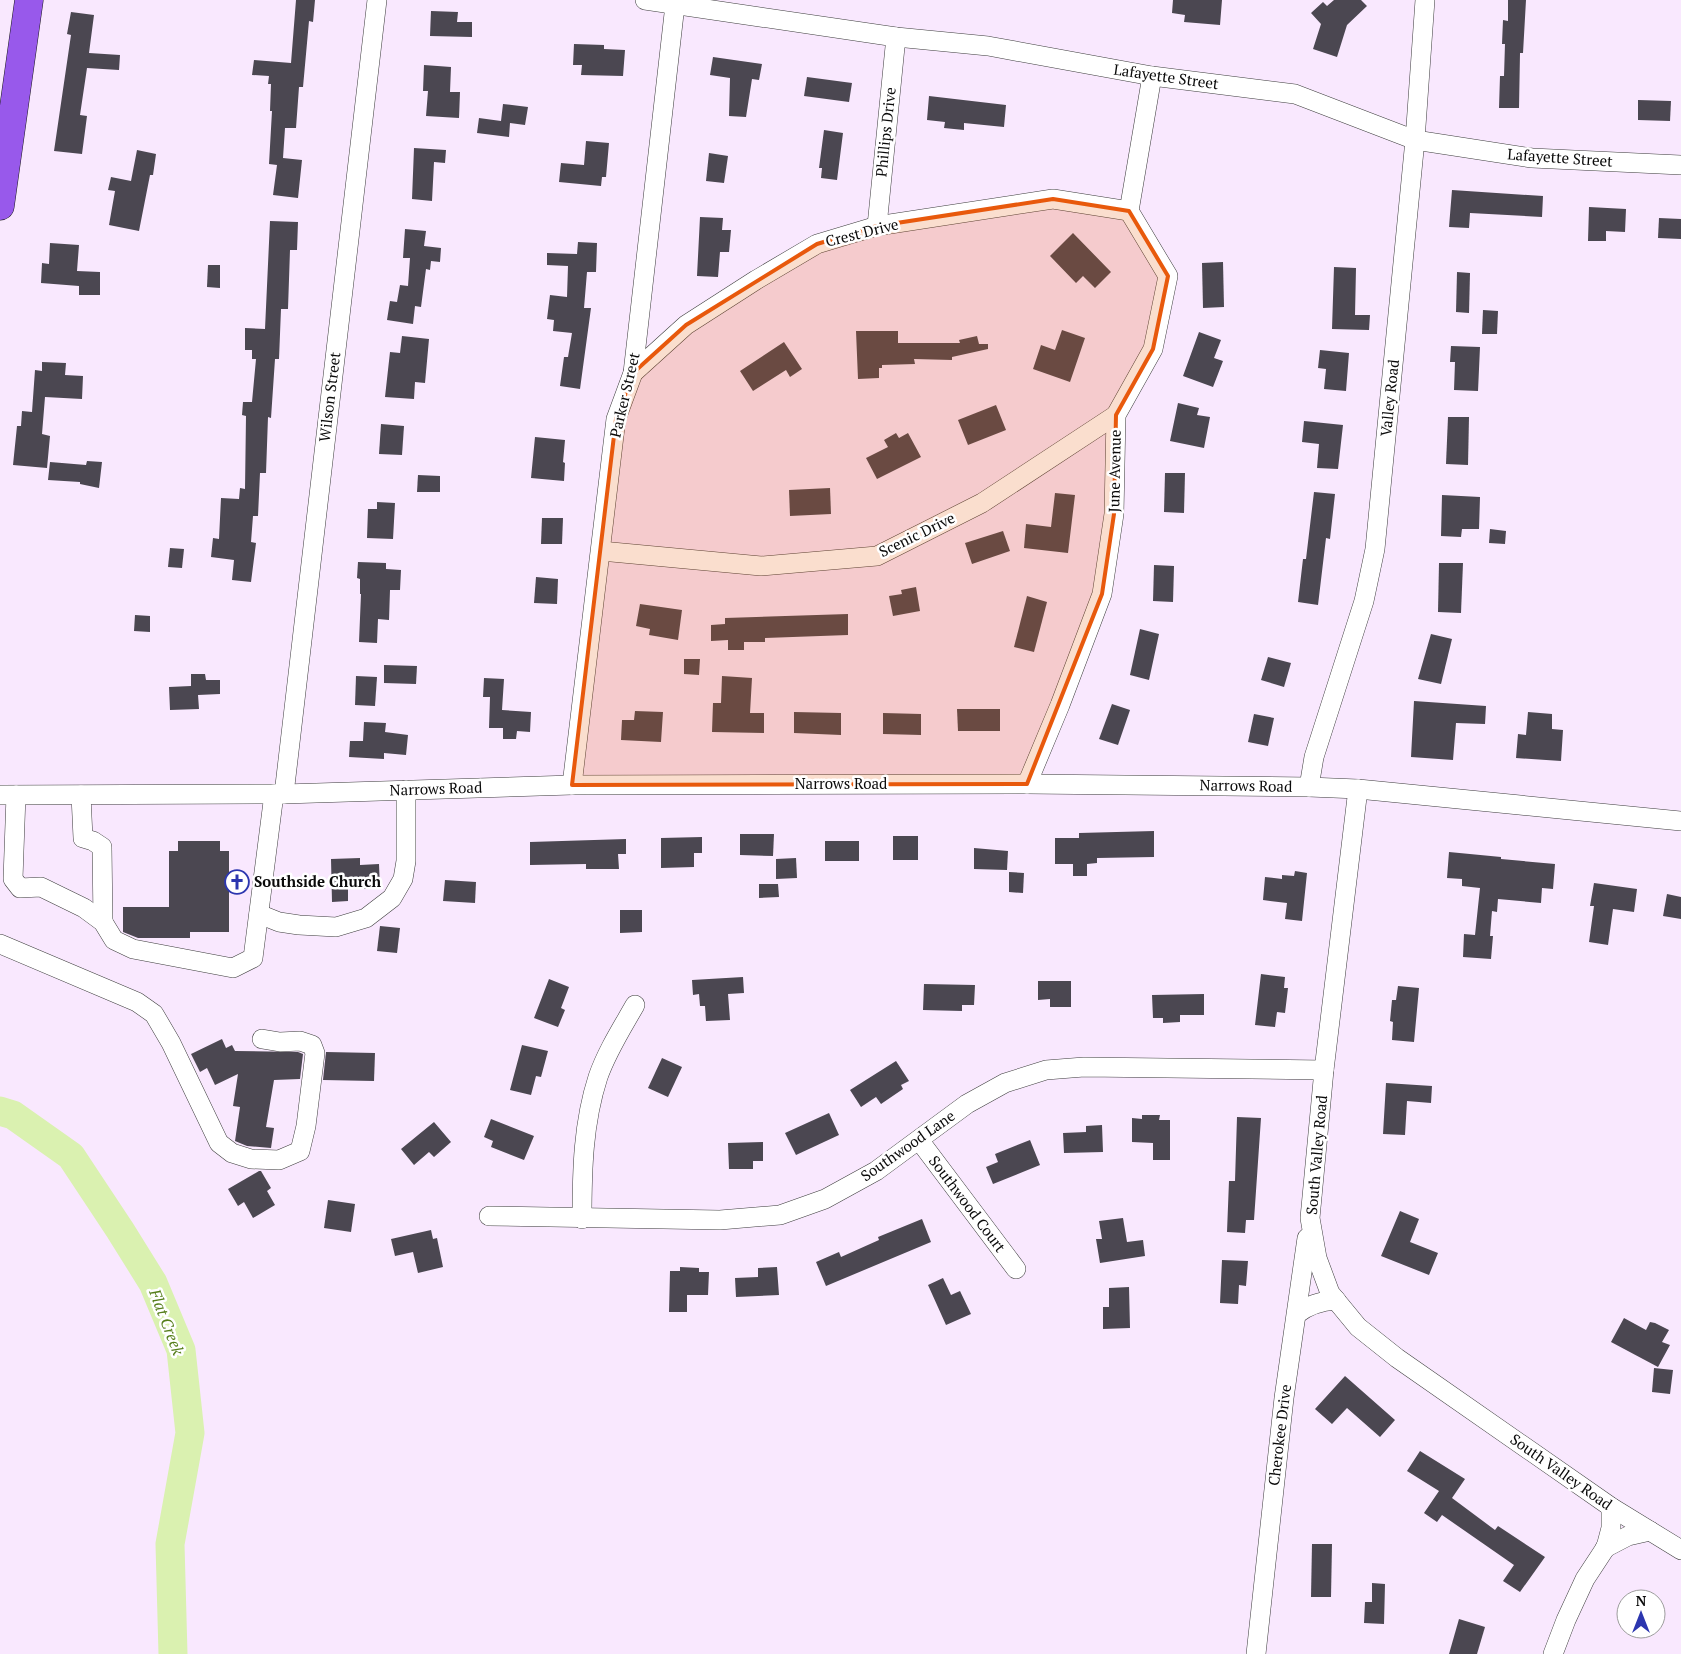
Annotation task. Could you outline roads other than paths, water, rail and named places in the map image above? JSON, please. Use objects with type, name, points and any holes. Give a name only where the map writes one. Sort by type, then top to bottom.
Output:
[{"type":"highway","points":[[0,206],[29,0]]},
{"type":"street","name":"Wilson Street","points":[[103,922],[114,940],[133,949],[233,968],[253,958],[279,794],[377,0]]},
{"type":"street","name":"Lafayette Street","points":[[646,0],[896,37],[988,46],[1152,76],[1295,94],[1415,140],[1532,158],[1681,165]]},
{"type":"street","name":"Valley Road","points":[[1309,787],[1314,757],[1364,601],[1375,549],[1415,140],[1425,0]]},
{"type":"street","name":"Parker Street","points":[[572,785],[616,419],[633,373],[675,5]]},
{"type":"street","name":"Phillips Drive","points":[[877,226],[896,37]]},
{"type":"street","points":[[1129,211],[1152,76]]},
{"type":"street","name":"Crest Drive","points":[[633,373],[686,325],[816,244],[877,226],[1053,199],[1129,211]]},
{"type":"street","name":"June Avenue","points":[[1027,784],[1060,705],[1102,594],[1114,514],[1116,416],[1153,349],[1168,276],[1129,211]]},
{"type":"street","name":"Scenic Drive","points":[[601,551],[761,566],[877,556],[982,502],[1116,416]]},
{"type":"street","name":"Narrows Road","points":[[8,795],[279,794],[572,785],[1027,784],[1309,787],[1358,789],[1681,821]]},
{"type":"street","name":"South Valley Road","points":[[1358,789],[1324,1070],[1310,1218],[1316,1258],[1330,1293],[1358,1327],[1397,1358],[1611,1508],[1681,1550]]},
{"type":"street","points":[[259,914],[278,922],[336,927],[366,918],[392,898],[404,880],[406,861],[406,790]]},
{"type":"street","points":[[8,795],[13,880],[20,888],[41,887],[56,893],[84,908],[103,922]]},
{"type":"street","points":[[81,795],[83,838],[93,841],[102,847],[103,922]]},
{"type":"street","points":[[0,944],[137,1002],[154,1014],[171,1043],[219,1143],[232,1153],[251,1159],[279,1160],[300,1151],[306,1126],[315,1053],[312,1045],[300,1041],[280,1042],[262,1039]]},
{"type":"street","points":[[582,1219],[582,1175],[586,1126],[598,1077],[610,1050],[635,1005]]},
{"type":"street","name":"Southwood Lane","points":[[489,1216],[720,1220],[780,1215],[825,1199],[876,1170],[967,1104],[1005,1083],[1046,1070],[1084,1067],[1324,1070]]},
{"type":"street","name":"Southwood Court","points":[[919,1140],[1016,1269]]},
{"type":"street","name":"Cherokee Drive","points":[[1256,1654],[1283,1407],[1310,1218]]},
{"type":"street","points":[[1297,1314],[1313,1305],[1336,1300]]},
{"type":"street","points":[[1553,1654],[1585,1579],[1605,1548],[1611,1528],[1611,1508]]},
{"type":"street","points":[[1605,1548],[1628,1536],[1650,1531]]},
{"type":"waterway","name":"Flat Creek","points":[[0,1111],[13,1115],[71,1156],[153,1283],[181,1350],[190,1433],[170,1544],[173,1654]]},
{"type":"place","name":"Southside Church","points":[[237,882]]}]
